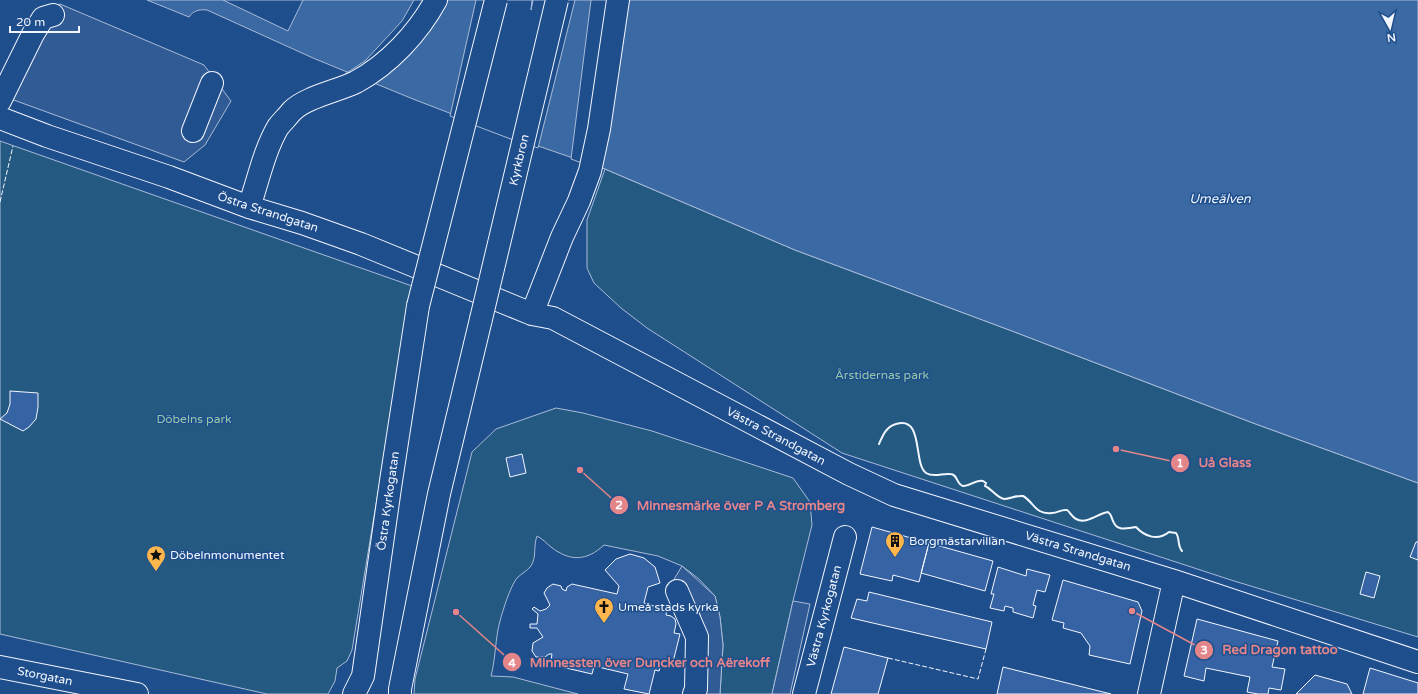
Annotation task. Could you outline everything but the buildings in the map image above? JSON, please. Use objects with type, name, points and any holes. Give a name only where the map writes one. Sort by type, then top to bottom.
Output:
[{"type":"street","points":[[249,207],[268,150],[279,127],[294,110],[304,103],[356,82],[378,67],[411,37],[436,0]]},
{"type":"street","name":"Östra Kyrkogatan","points":[[354,694],[363,676],[418,306],[496,0]]},
{"type":"street","name":"Kyrkbron","points":[[400,694],[439,494],[557,0]]},
{"type":"street","points":[[532,314],[562,237],[584,189],[590,171],[599,129],[618,0]]},
{"type":"street","points":[[0,101],[33,34],[44,18],[53,16]]},
{"type":"street","points":[[193,131],[212,83]]},
{"type":"street","name":"Östra Strandgatan","points":[[0,118],[47,136],[169,177],[249,207],[302,223],[360,244],[532,314]]},
{"type":"street","name":"Västra Strandgatan","points":[[532,314],[553,318],[849,474],[894,495],[1174,580],[1418,662]]},
{"type":"street","name":"Västra Kyrkogatan","points":[[804,694],[845,537]]},
{"type":"street","points":[[1149,694],[1174,580]]},
{"type":"street","points":[[677,591],[697,637],[696,689],[694,694]]},
{"type":"street","name":"Storgatan","points":[[0,666],[137,694]]},
{"type":"green space","name":"Döbelns park","points":[[0,141],[412,286],[352,650],[347,661],[337,668],[335,681],[328,694],[267,694],[0,634]]},
{"type":"green space","name":"Årstidernas park","points":[[605,169],[795,250],[1253,423],[1418,483],[1418,637],[1231,580],[842,453],[647,328],[621,308],[594,283],[587,268],[587,220]]},
{"type":"green space","points":[[556,408],[583,413],[652,431],[793,478],[810,502],[812,525],[772,694],[720,694],[723,645],[720,617],[715,596],[699,579],[682,566],[658,556],[604,545],[585,557],[572,557],[558,552],[537,536],[533,562],[531,566],[514,582],[505,605],[498,628],[491,676],[513,677],[578,694],[414,694],[415,679],[472,452],[496,429]]},
{"type":"shaded area","points":[[60,4],[204,65],[231,101],[205,145],[184,162],[0,95],[36,13]]},
{"type":"shaded area","points":[[682,566],[715,596],[720,617],[723,645],[720,694],[705,694],[707,645],[698,606],[673,581]]},
{"type":"shaded area","points":[[793,601],[810,604],[790,694],[772,694]]},
{"type":"water","name":"Umeälven","points":[[147,0],[1418,0],[1418,483],[1253,423],[795,250],[605,169],[509,136],[413,99],[313,58],[207,10],[196,11],[189,17]]},
{"type":"pier","points":[[223,0],[303,0],[288,31]]},
{"type":"pier","points":[[414,0],[440,0],[371,84],[345,74],[365,61],[402,21]]},
{"type":"pier","points":[[476,0],[532,0],[531,10],[533,0],[575,0],[538,148],[450,116]]},
{"type":"pier","points":[[591,0],[621,0],[601,170],[571,159]]},
{"type":"fence","points":[[0,202],[13,146]]},
{"type":"fence","points":[[888,658],[978,679],[986,649]]},
{"type":"wall","points":[[879,444],[887,429],[893,425],[905,423],[911,427],[914,433],[922,468],[926,473],[935,475],[953,474],[963,486],[977,481],[983,481],[986,483],[985,486],[1001,498],[1006,499],[1023,496],[1038,510],[1046,513],[1067,510],[1075,518],[1084,521],[1108,512],[1117,527],[1120,528],[1136,527],[1143,533],[1152,537],[1165,535],[1169,532],[1176,533],[1182,551]]},
{"type":"place","name":"Uå Glass","points":[[1116,449]]},
{"type":"place","name":"Minnesmärke över P A Stromberg","points":[[580,470]]},
{"type":"place","name":"Borgmästarvillan","points":[[895,558]]},
{"type":"place","name":"Döbelnmonumentet","points":[[156,572]]},
{"type":"place","name":"Red Dragon tattoo","points":[[1132,611]]},
{"type":"place","name":"Minnessten över Duncker och Aërekoff","points":[[456,612]]},
{"type":"place","name":"Umeå stads kyrka","points":[[604,624]]}]
